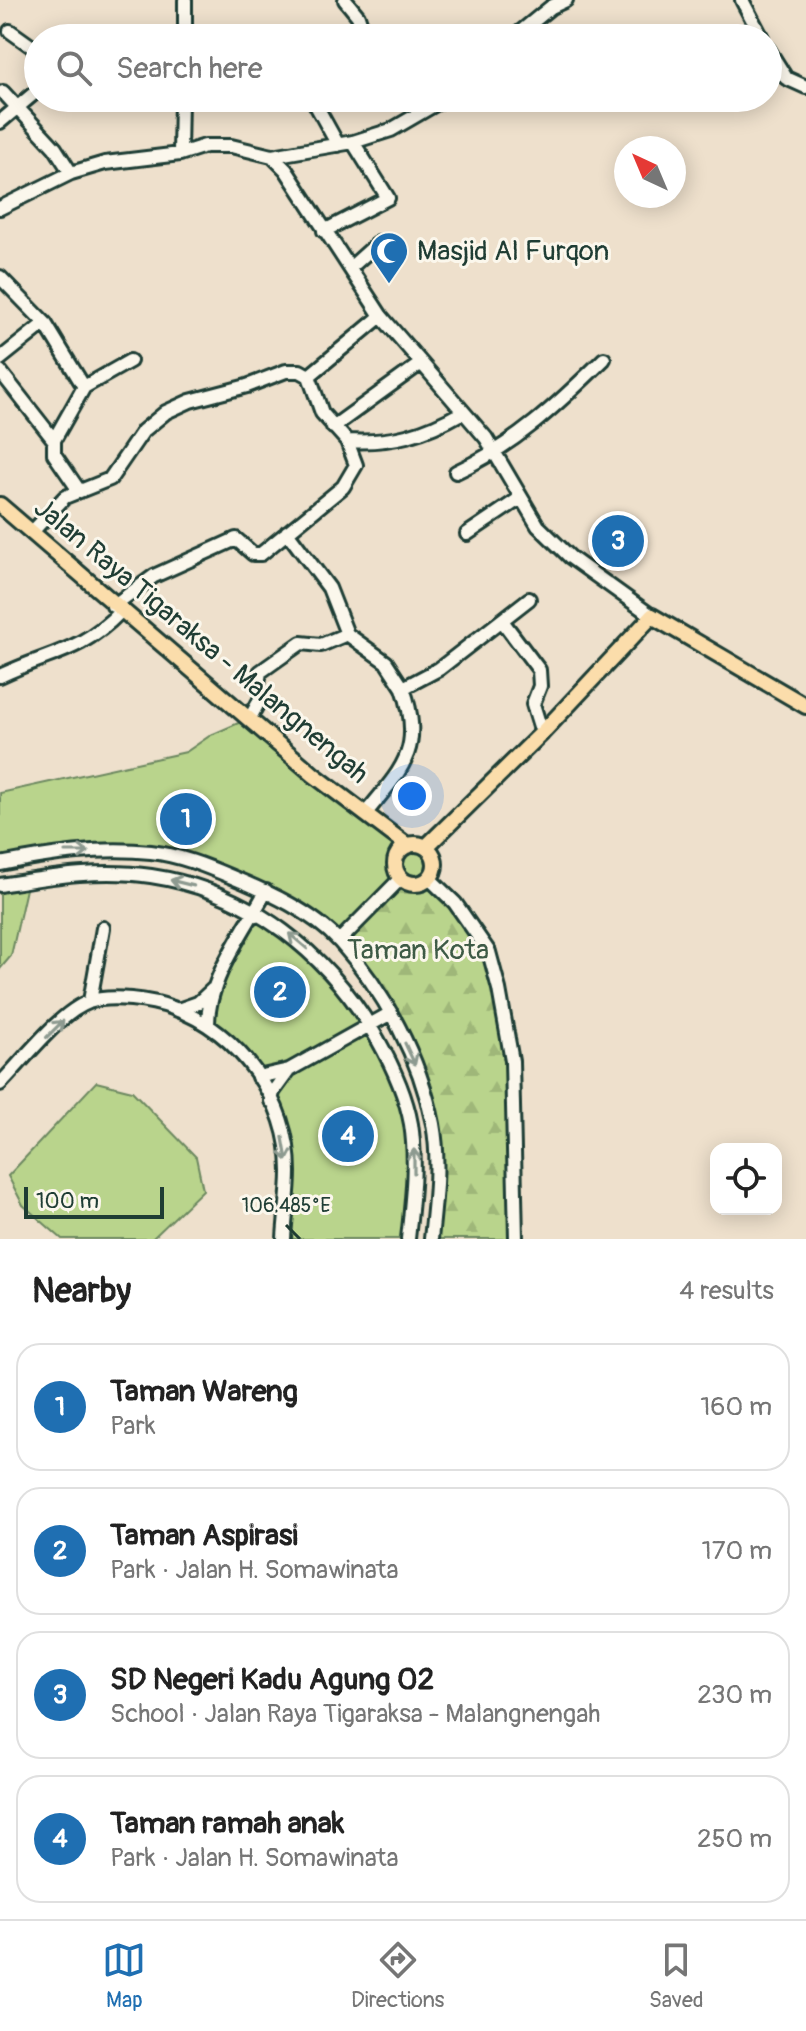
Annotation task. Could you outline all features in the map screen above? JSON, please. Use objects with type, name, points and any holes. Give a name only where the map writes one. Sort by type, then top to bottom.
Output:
[{"type":"main road","name":"Jalan Raya Tigaraksa - Malangnengah","points":[[0,505],[117,609],[314,775],[408,846]]},
{"type":"main road","points":[[426,847],[435,864],[429,878],[415,884],[401,878],[396,860],[408,846],[426,847],[542,733],[652,616],[806,706]]},
{"type":"street","points":[[185,0],[185,24]]},
{"type":"street","points":[[345,0],[361,24]]},
{"type":"street","points":[[530,24],[551,7],[566,0]]},
{"type":"street","points":[[742,0],[755,24]]},
{"type":"street","points":[[10,31],[24,41]]},
{"type":"street","points":[[782,72],[786,78],[806,87]]},
{"type":"street","points":[[3,92],[55,148],[71,173]]},
{"type":"street","points":[[0,122],[24,101]]},
{"type":"street","points":[[180,154],[181,112]]},
{"type":"street","points":[[320,112],[338,145]]},
{"type":"street","points":[[0,208],[71,173],[105,163],[180,154],[205,146],[231,146],[272,156],[353,142],[391,130],[420,112]]},
{"type":"street","points":[[324,231],[388,198],[353,142]]},
{"type":"street","points":[[272,156],[286,170],[381,316],[495,454],[519,499],[538,526],[570,557],[652,616]]},
{"type":"street","points":[[350,268],[379,242]]},
{"type":"street","points":[[0,277],[45,323],[84,387]]},
{"type":"street","points":[[309,376],[381,316]]},
{"type":"street","points":[[0,359],[45,323]]},
{"type":"street","points":[[456,472],[495,454],[548,414],[604,359]]},
{"type":"street","points":[[78,489],[54,454],[54,440],[84,387],[130,361]]},
{"type":"street","points":[[333,427],[420,364]]},
{"type":"street","points":[[0,371],[54,440]]},
{"type":"street","points":[[0,676],[74,649],[90,639],[117,609],[154,576],[240,539],[258,555],[343,487],[356,465],[347,441],[322,413],[309,376],[300,371],[286,371],[247,386],[190,401],[166,412],[143,431],[110,479],[78,489],[65,497],[32,532]]},
{"type":"street","points":[[347,441],[378,443],[412,436],[435,429],[463,412]]},
{"type":"street","points":[[467,534],[519,499]]},
{"type":"street","points":[[287,532],[329,588],[347,634],[386,662],[403,688],[412,726],[411,750],[365,814]]},
{"type":"street","points":[[403,688],[439,669],[529,599]]},
{"type":"street","points":[[503,622],[539,670],[540,686],[533,704],[542,733]]},
{"type":"street","points":[[250,718],[262,696],[258,684],[260,672],[301,643],[321,645],[347,634]]},
{"type":"street","points":[[0,864],[63,851],[152,852],[197,863],[266,891],[339,941],[391,1013],[421,1076],[433,1126],[437,1178],[431,1239]]},
{"type":"street","points":[[0,885],[68,873],[149,875],[194,886],[255,911],[296,938],[336,977],[370,1026],[390,1062],[410,1120],[414,1172],[408,1239]]},
{"type":"street","points":[[339,941],[401,878]]},
{"type":"street","points":[[429,878],[455,903],[489,952],[499,989],[512,1061],[516,1239]]},
{"type":"street","points":[[208,1024],[209,1005],[215,986],[266,891]]},
{"type":"street","points":[[90,1001],[103,928]]},
{"type":"street","points":[[178,1010],[198,1003],[215,986]]},
{"type":"street","points":[[0,1084],[72,1011],[90,1001],[149,1000],[208,1024],[246,1057],[281,1125],[289,1170],[284,1239]]},
{"type":"street","points":[[258,1077],[289,1070],[391,1013]]},
{"type":"street","points":[[271,1101],[273,1092],[289,1070]]},
{"type":"green space","points":[[250,718],[408,846],[396,860],[401,878],[339,941],[266,891],[152,852],[0,864],[0,793],[186,752],[211,735]]},
{"type":"green space","name":"Taman Kota","points":[[415,844],[427,848],[433,856],[434,867],[429,878],[489,952],[503,1008],[516,1239],[431,1239],[434,1128],[391,1013],[339,941],[401,878],[396,867],[398,854]]},
{"type":"green space","points":[[28,880],[11,956],[0,969],[0,885]]},
{"type":"green space","points":[[255,911],[296,938],[370,1026],[410,1120],[408,1239],[284,1239],[289,1170],[271,1101],[288,1071],[258,1076],[208,1024],[209,1005]]},
{"type":"green space","points":[[96,1082],[132,1091],[196,1157],[203,1190],[152,1239],[62,1239],[23,1205],[8,1176]]},
{"type":"place","name":"Masjid Al Furqon","points":[[389,285]]},
{"type":"place","name":"SD Negeri Kadu Agung 02","points":[[618,541]]},
{"type":"place","name":"Taman Wareng","points":[[186,819]]},
{"type":"place","name":"Taman Aspirasi","points":[[280,992]]},
{"type":"place","name":"Taman ramah anak","points":[[348,1136]]}]
